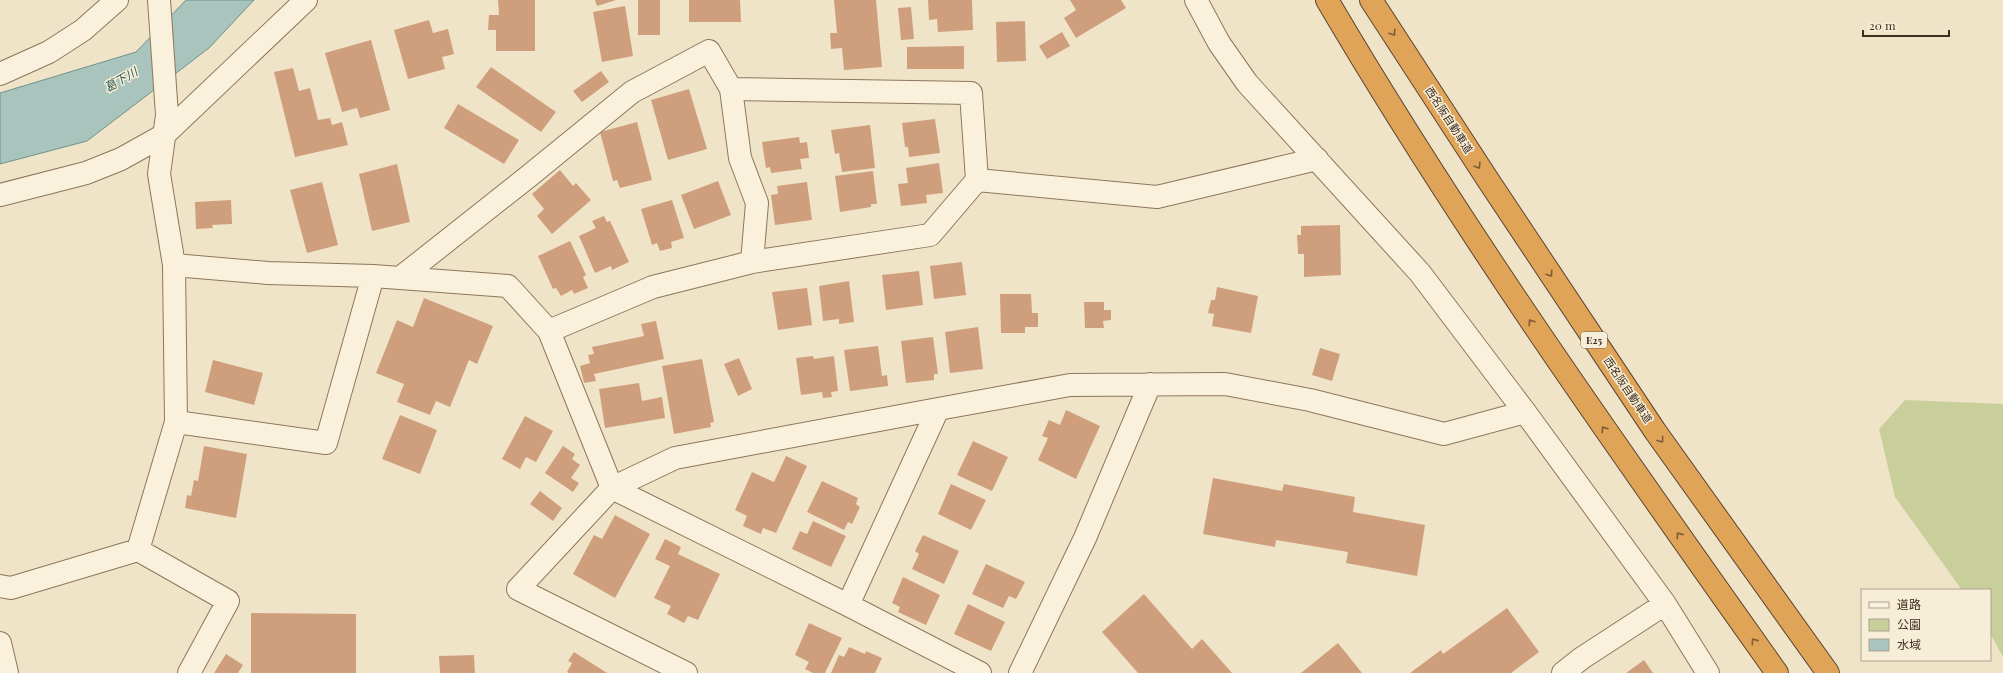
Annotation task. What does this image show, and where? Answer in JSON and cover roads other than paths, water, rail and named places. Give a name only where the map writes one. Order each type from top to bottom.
[{"type":"highway","points":[[1327,0],[1362,60],[1508,288],[1630,466],[1777,673]]},
{"type":"highway","name":"西名阪自動車道","points":[[1372,0],[1488,180],[1655,431],[1828,673]]},
{"type":"street","points":[[0,74],[49,52],[83,30],[116,0]]},
{"type":"street","points":[[138,550],[176,422],[174,265],[159,174],[166,125],[159,0]]},
{"type":"street","points":[[0,196],[86,172],[121,159],[166,125],[306,0]]},
{"type":"street","points":[[1196,0],[1219,43],[1247,83],[1420,273],[1525,412],[1665,604],[1708,673]]},
{"type":"street","points":[[400,278],[632,92],[708,51],[731,89],[740,158],[757,202],[752,262]]},
{"type":"street","points":[[549,331],[653,287],[752,262],[930,235],[977,180],[971,93],[731,89]]},
{"type":"street","points":[[977,180],[1157,197],[1317,159]]},
{"type":"street","points":[[174,265],[268,273],[373,276],[508,286],[549,331],[612,488],[848,605],[980,673]]},
{"type":"street","points":[[176,422],[326,442],[373,276]]},
{"type":"street","points":[[1020,673],[1085,538],[1150,384]]},
{"type":"street","points":[[686,673],[518,589],[612,488],[675,458],[1070,385],[1225,384],[1310,400],[1444,434],[1525,412]]},
{"type":"street","points":[[848,605],[938,409]]},
{"type":"street","points":[[0,586],[11,588],[138,550],[228,601],[189,673]]},
{"type":"street","points":[[1563,673],[1582,658],[1665,604]]},
{"type":"street","points":[[0,643],[7,673]]},
{"type":"water","name":"葛下川","points":[[186,0],[254,0],[209,48],[87,141],[0,164],[0,93],[136,52]]}]
